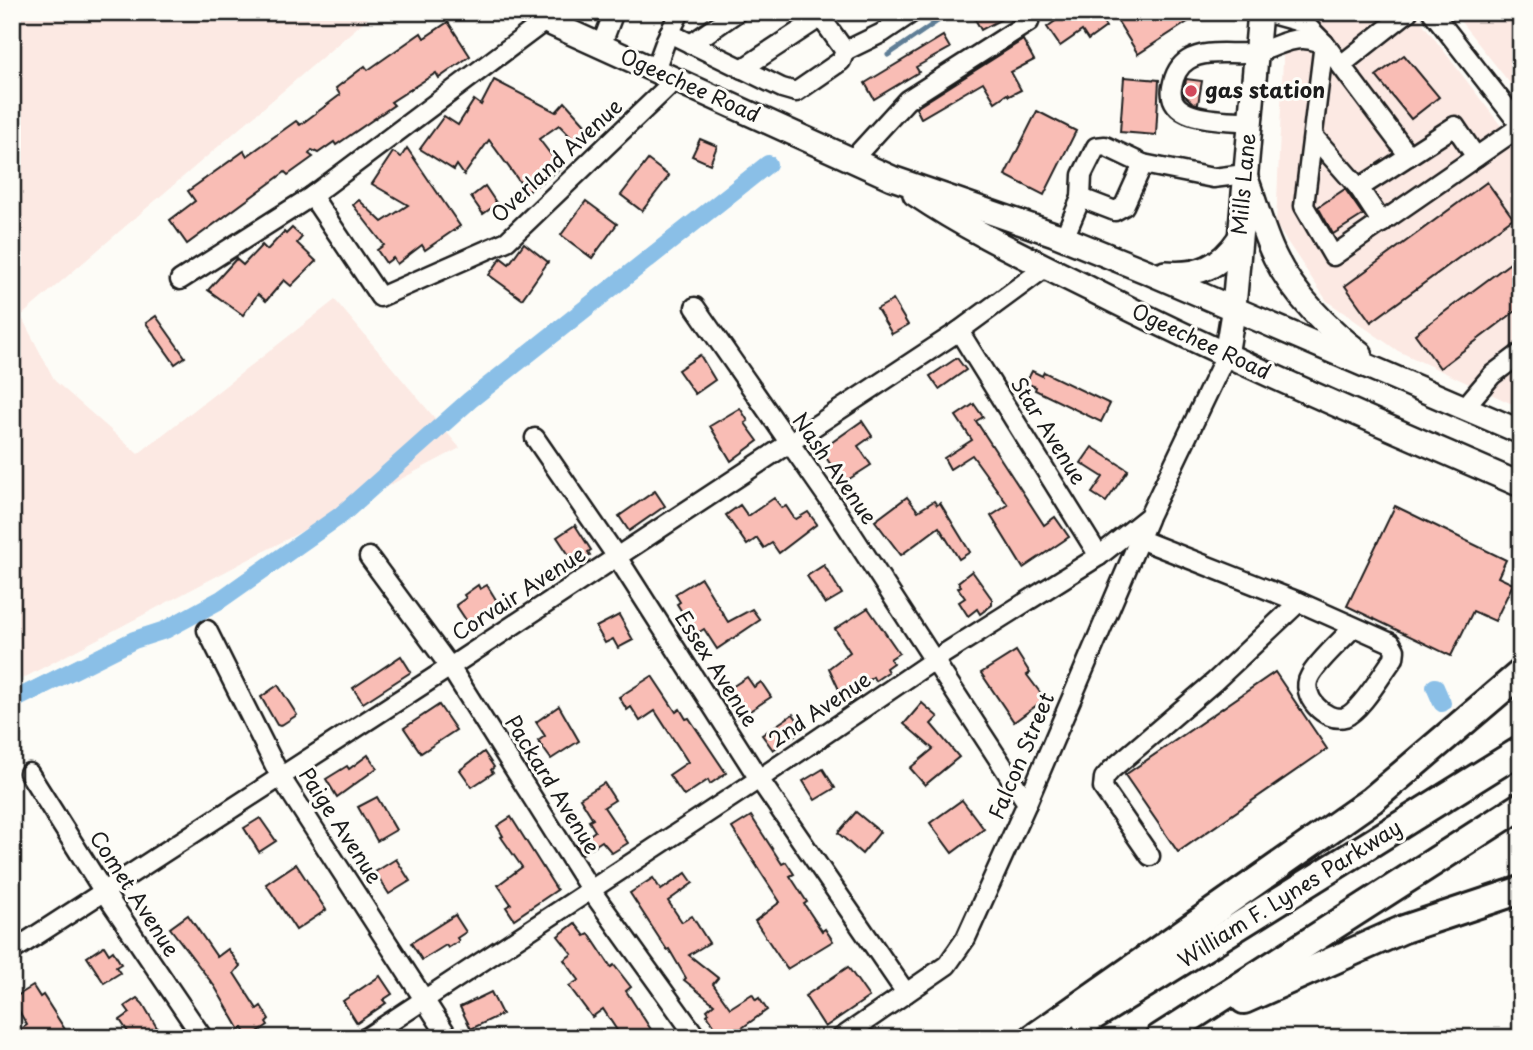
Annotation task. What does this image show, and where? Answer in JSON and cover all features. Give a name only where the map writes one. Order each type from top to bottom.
[{"type":"highway","points":[[1033,1038],[1372,800],[1521,673]]},
{"type":"highway","name":"William F. Lynes Parkway","points":[[1059,1038],[1521,750]]},
{"type":"highway","points":[[1159,1038],[1521,807]]},
{"type":"highway","points":[[1171,1038],[1264,990],[1404,929],[1521,890]]},
{"type":"main road","name":"Mills Lane","points":[[1226,355],[1234,307],[1256,52],[1262,12]]},
{"type":"main road","name":"Ogeechee Road","points":[[535,17],[892,178],[1064,238],[1234,307],[1393,378],[1520,430]]},
{"type":"main road","points":[[1245,174],[1275,258],[1300,293],[1331,331],[1393,378]]},
{"type":"main road","name":"Ogeechee Road","points":[[892,178],[953,220],[1226,355],[1521,485]]},
{"type":"main road","points":[[1148,272],[1191,274],[1210,267],[1229,254],[1240,239]]},
{"type":"street","points":[[601,46],[614,12]]},
{"type":"street","points":[[666,75],[669,33],[680,12]]},
{"type":"street","points":[[691,44],[737,12]]},
{"type":"street","points":[[669,33],[796,92],[841,61],[845,51],[882,33],[913,12]]},
{"type":"street","points":[[1262,12],[1304,23],[1324,43],[1409,156]]},
{"type":"street","points":[[1341,65],[1408,12]]},
{"type":"street","points":[[1324,43],[1304,206],[1333,256],[1521,126],[1432,12]]},
{"type":"street","points":[[742,69],[819,14],[845,51]]},
{"type":"street","points":[[180,280],[312,196],[535,17]]},
{"type":"street","points":[[852,160],[907,100],[1029,22]]},
{"type":"street","points":[[1250,122],[1190,115],[1180,110],[1174,103],[1171,90],[1177,70],[1187,61],[1201,55],[1256,52],[1301,38],[1324,43]]},
{"type":"street","name":"Overland Avenue","points":[[312,196],[380,297],[507,241],[666,75]]},
{"type":"street","points":[[1359,188],[1455,126],[1476,157]]},
{"type":"street","points":[[1314,137],[1359,188],[1381,222]]},
{"type":"street","points":[[1064,238],[1081,198],[1082,175],[1096,147],[1105,146],[1143,164],[1213,178],[1245,174]]},
{"type":"street","points":[[1081,198],[1115,211],[1124,206],[1143,164]]},
{"type":"street","name":"Corvair Avenue","points":[[12,951],[450,667],[959,331],[1046,267]]},
{"type":"street","name":"Nash Avenue","points":[[695,307],[835,508],[1027,803]]},
{"type":"street","name":"Star Avenue","points":[[959,331],[1099,556]]},
{"type":"street","points":[[1464,408],[1492,375],[1521,353]]},
{"type":"street","name":"2nd Avenue","points":[[366,1038],[759,779],[934,660],[1099,556],[1149,516],[1226,355]]},
{"type":"street","name":"Essex Avenue","points":[[535,438],[617,557],[759,779],[906,993]]},
{"type":"street","name":"Falcon Street","points":[[841,1038],[947,965],[966,938],[1027,803],[1149,516]]},
{"type":"street","points":[[1139,539],[1298,602],[1391,643],[1395,650],[1394,658],[1356,710],[1345,717],[1335,718],[1320,710],[1306,686],[1310,676],[1354,627]]},
{"type":"street","name":"Packard Avenue","points":[[369,556],[450,667],[590,889],[697,1038]]},
{"type":"street","points":[[1150,856],[1103,788],[1104,778],[1214,682],[1298,602]]},
{"type":"street","name":"Paige Avenue","points":[[207,630],[281,776],[449,1038]]},
{"type":"street","name":"Comet Avenue","points":[[29,773],[203,1038]]},
{"type":"shaded area","points":[[12,12],[375,12],[21,316],[55,381],[138,454],[335,300],[460,448],[12,684]]},
{"type":"shaded area","points":[[1285,12],[1414,12],[1521,152],[1521,408],[1398,351],[1327,301],[1276,225]]},
{"type":"shaded area","points":[[1453,12],[1521,12],[1521,97]]},
{"type":"building","points":[[987,12],[1015,12],[981,30],[975,19]]},
{"type":"building","points":[[1068,12],[1095,12],[1106,27],[1088,40],[1082,31],[1060,46],[1047,27]]},
{"type":"building","points":[[1112,12],[1203,12],[1138,54]]},
{"type":"building","points":[[448,22],[470,56],[439,78],[436,73],[391,102],[394,105],[336,145],[334,142],[318,153],[312,150],[309,154],[313,157],[288,175],[285,172],[187,244],[170,220],[195,201],[188,191],[244,151],[247,156],[296,121],[300,125],[340,95],[336,88],[365,66],[368,70],[421,33],[424,38]]},
{"type":"building","points":[[943,36],[950,48],[916,67],[919,72],[874,99],[865,83]]},
{"type":"building","points":[[1023,40],[1034,60],[1011,72],[1021,90],[1009,96],[1007,94],[995,102],[983,82],[921,118],[916,108]]},
{"type":"building","points":[[1404,55],[1439,97],[1411,119],[1376,76]]},
{"type":"building","points":[[1124,77],[1159,80],[1156,135],[1120,132]]},
{"type":"building","name":"gas station","points":[[1186,79],[1202,81],[1198,104],[1184,95]]},
{"type":"building","points":[[494,80],[556,112],[565,102],[592,132],[578,144],[559,125],[539,139],[561,168],[527,192],[489,140],[464,175],[457,165],[454,170],[420,149],[444,116],[458,125],[474,100],[481,105]]},
{"type":"building","points":[[1037,111],[1076,131],[1044,195],[1005,175]]},
{"type":"building","points":[[700,139],[717,146],[710,164],[692,156]]},
{"type":"building","points":[[407,148],[460,226],[425,250],[422,245],[397,264],[393,258],[386,263],[377,250],[384,245],[353,205],[359,200],[382,222],[408,205],[372,184],[393,152],[401,157]]},
{"type":"building","points":[[648,160],[669,176],[642,211],[621,195]]},
{"type":"building","points":[[1487,182],[1513,218],[1371,322],[1345,286]]},
{"type":"building","points":[[485,186],[497,204],[483,214],[471,197]]},
{"type":"building","points":[[1345,189],[1363,215],[1333,234],[1318,207]]},
{"type":"building","points":[[586,201],[617,224],[592,258],[561,235]]},
{"type":"building","points":[[292,228],[302,237],[297,243],[316,261],[291,286],[284,280],[266,301],[258,294],[243,315],[208,290],[236,259],[243,265],[262,245],[267,250],[284,232],[286,234]]},
{"type":"building","points":[[524,243],[548,262],[522,299],[489,275],[501,258],[509,264]]},
{"type":"building","points":[[1521,255],[1521,307],[1440,368],[1415,334]]},
{"type":"building","points":[[893,300],[908,325],[892,334],[877,309]]},
{"type":"building","points":[[156,316],[185,357],[175,364],[146,323]]},
{"type":"building","points":[[700,355],[715,380],[695,394],[678,370]]},
{"type":"building","points":[[957,358],[966,370],[939,389],[930,376]]},
{"type":"building","points":[[1032,371],[1042,376],[1044,372],[1110,404],[1101,422],[1035,390],[1036,387],[1026,383]]},
{"type":"building","points":[[974,404],[983,417],[976,421],[1044,525],[1055,517],[1069,537],[1023,568],[991,516],[1008,505],[972,455],[950,469],[944,458],[972,440],[956,416]]},
{"type":"building","points":[[740,408],[748,421],[745,423],[758,441],[731,461],[710,426]]},
{"type":"building","points":[[862,421],[872,436],[858,446],[871,465],[843,483],[821,450]]},
{"type":"building","points":[[1092,447],[1128,470],[1106,502],[1092,493],[1103,477],[1081,463]]},
{"type":"building","points":[[655,491],[665,506],[629,531],[619,516]]},
{"type":"building","points":[[907,497],[918,511],[934,501],[937,505],[940,503],[970,552],[959,559],[939,527],[901,555],[875,521]]},
{"type":"building","points":[[774,498],[782,508],[786,506],[794,518],[808,512],[817,524],[779,553],[772,543],[764,548],[757,538],[747,545],[726,515],[740,505],[748,516]]},
{"type":"building","points":[[1395,506],[1506,560],[1498,577],[1513,584],[1495,621],[1473,611],[1451,656],[1347,606]]},
{"type":"building","points":[[575,525],[591,550],[588,552],[590,555],[578,562],[576,559],[573,561],[557,537]]},
{"type":"building","points":[[824,565],[842,594],[825,604],[807,576]]},
{"type":"building","points":[[972,571],[992,599],[992,605],[980,614],[977,609],[968,616],[959,602],[965,598],[958,588],[961,586],[958,582]]},
{"type":"building","points":[[701,578],[728,622],[752,609],[760,620],[717,649],[704,629],[696,634],[677,604],[680,602],[675,594]]},
{"type":"building","points":[[478,585],[480,589],[487,585],[498,603],[468,623],[456,605]]},
{"type":"building","points":[[868,608],[899,653],[890,659],[893,663],[886,668],[888,672],[875,681],[873,677],[847,695],[844,691],[841,694],[829,668],[850,652],[835,629]]},
{"type":"building","points":[[619,615],[633,640],[618,648],[613,639],[605,643],[596,627]]},
{"type":"building","points":[[1016,651],[1030,673],[1027,675],[1045,699],[1014,722],[981,673]]},
{"type":"building","points":[[401,656],[411,672],[363,703],[353,688]]},
{"type":"building","points":[[1275,672],[1327,749],[1178,852],[1125,775]]},
{"type":"building","points":[[652,676],[676,712],[680,709],[686,719],[689,718],[726,773],[710,784],[708,780],[684,796],[669,775],[688,762],[655,711],[640,721],[631,707],[627,710],[619,697]]},
{"type":"building","points":[[747,677],[754,687],[761,682],[771,697],[739,718],[723,693]]},
{"type":"building","points":[[278,685],[297,715],[280,726],[261,697]]},
{"type":"building","points":[[922,703],[938,717],[931,724],[959,757],[925,785],[910,768],[933,749],[904,724]]},
{"type":"building","points":[[439,705],[456,730],[421,753],[404,728]]},
{"type":"building","points":[[559,706],[579,741],[551,759],[538,741],[545,736],[536,722]]},
{"type":"building","points":[[793,714],[804,729],[773,750],[762,735]]},
{"type":"building","points":[[484,752],[494,767],[491,770],[493,773],[472,787],[460,770]]},
{"type":"building","points":[[368,755],[377,768],[337,797],[326,779],[347,766],[349,769]]},
{"type":"building","points":[[823,769],[835,788],[815,800],[803,781]]},
{"type":"building","points":[[604,783],[615,800],[604,807],[628,843],[612,853],[602,841],[582,854],[576,845],[595,831],[589,821],[593,819],[580,798]]},
{"type":"building","points":[[377,797],[396,830],[377,841],[358,807]]},
{"type":"building","points":[[962,800],[984,829],[952,853],[930,823]]},
{"type":"building","points":[[856,812],[880,832],[862,854],[838,833]]},
{"type":"building","points":[[751,816],[782,864],[786,862],[794,874],[790,876],[807,902],[804,904],[822,931],[825,929],[833,941],[787,969],[755,921],[780,902],[732,828]]},
{"type":"building","points":[[511,817],[557,890],[514,919],[506,907],[511,904],[498,885],[522,867],[501,837],[503,836],[497,826]]},
{"type":"building","points":[[260,818],[276,841],[259,852],[244,828]]},
{"type":"building","points":[[396,859],[410,881],[389,894],[375,872]]},
{"type":"building","points":[[296,864],[326,910],[296,930],[266,884]]},
{"type":"building","points":[[686,873],[693,883],[668,901],[682,922],[692,916],[709,943],[689,955],[718,978],[713,984],[730,1008],[752,994],[756,1000],[759,998],[767,1010],[728,1038],[708,1038],[716,1029],[707,1015],[707,1010],[714,1004],[684,980],[686,978],[669,949],[667,950],[630,893],[653,878],[661,890]]},
{"type":"building","points":[[188,915],[217,957],[228,949],[240,966],[234,973],[257,1009],[261,1006],[269,1019],[266,1022],[268,1025],[249,1038],[243,1028],[240,1030],[215,987],[170,928]]},
{"type":"building","points":[[455,915],[466,932],[448,948],[446,945],[422,960],[411,943]]},
{"type":"building","points":[[575,923],[585,936],[589,934],[611,967],[614,965],[631,987],[626,991],[652,1031],[643,1038],[622,1038],[603,1009],[592,1017],[569,986],[579,980],[564,960],[572,954],[558,936]]},
{"type":"building","points":[[104,946],[109,954],[113,951],[121,964],[116,967],[120,973],[104,983],[87,957]]},
{"type":"building","points":[[848,967],[869,997],[825,1027],[805,996]]},
{"type":"building","points":[[380,976],[392,994],[383,1000],[386,1003],[357,1023],[343,1001]]},
{"type":"building","points":[[33,986],[40,997],[43,995],[66,1031],[56,1038],[12,1038],[12,1035],[27,1025],[12,999]]},
{"type":"building","points":[[491,992],[502,1014],[471,1029],[460,1007]]},
{"type":"building","points":[[137,998],[163,1038],[132,1038],[120,1020],[130,1013],[125,1006]]},
{"type":"waterway","points":[[888,55],[951,12]]},
{"type":"waterway","points":[[12,701],[134,640],[165,630],[220,600],[341,515],[470,400],[768,164]]},
{"type":"waterway","points":[[1435,687],[1442,703]]},
{"type":"place","name":"gas station","points":[[1191,91]]}]
